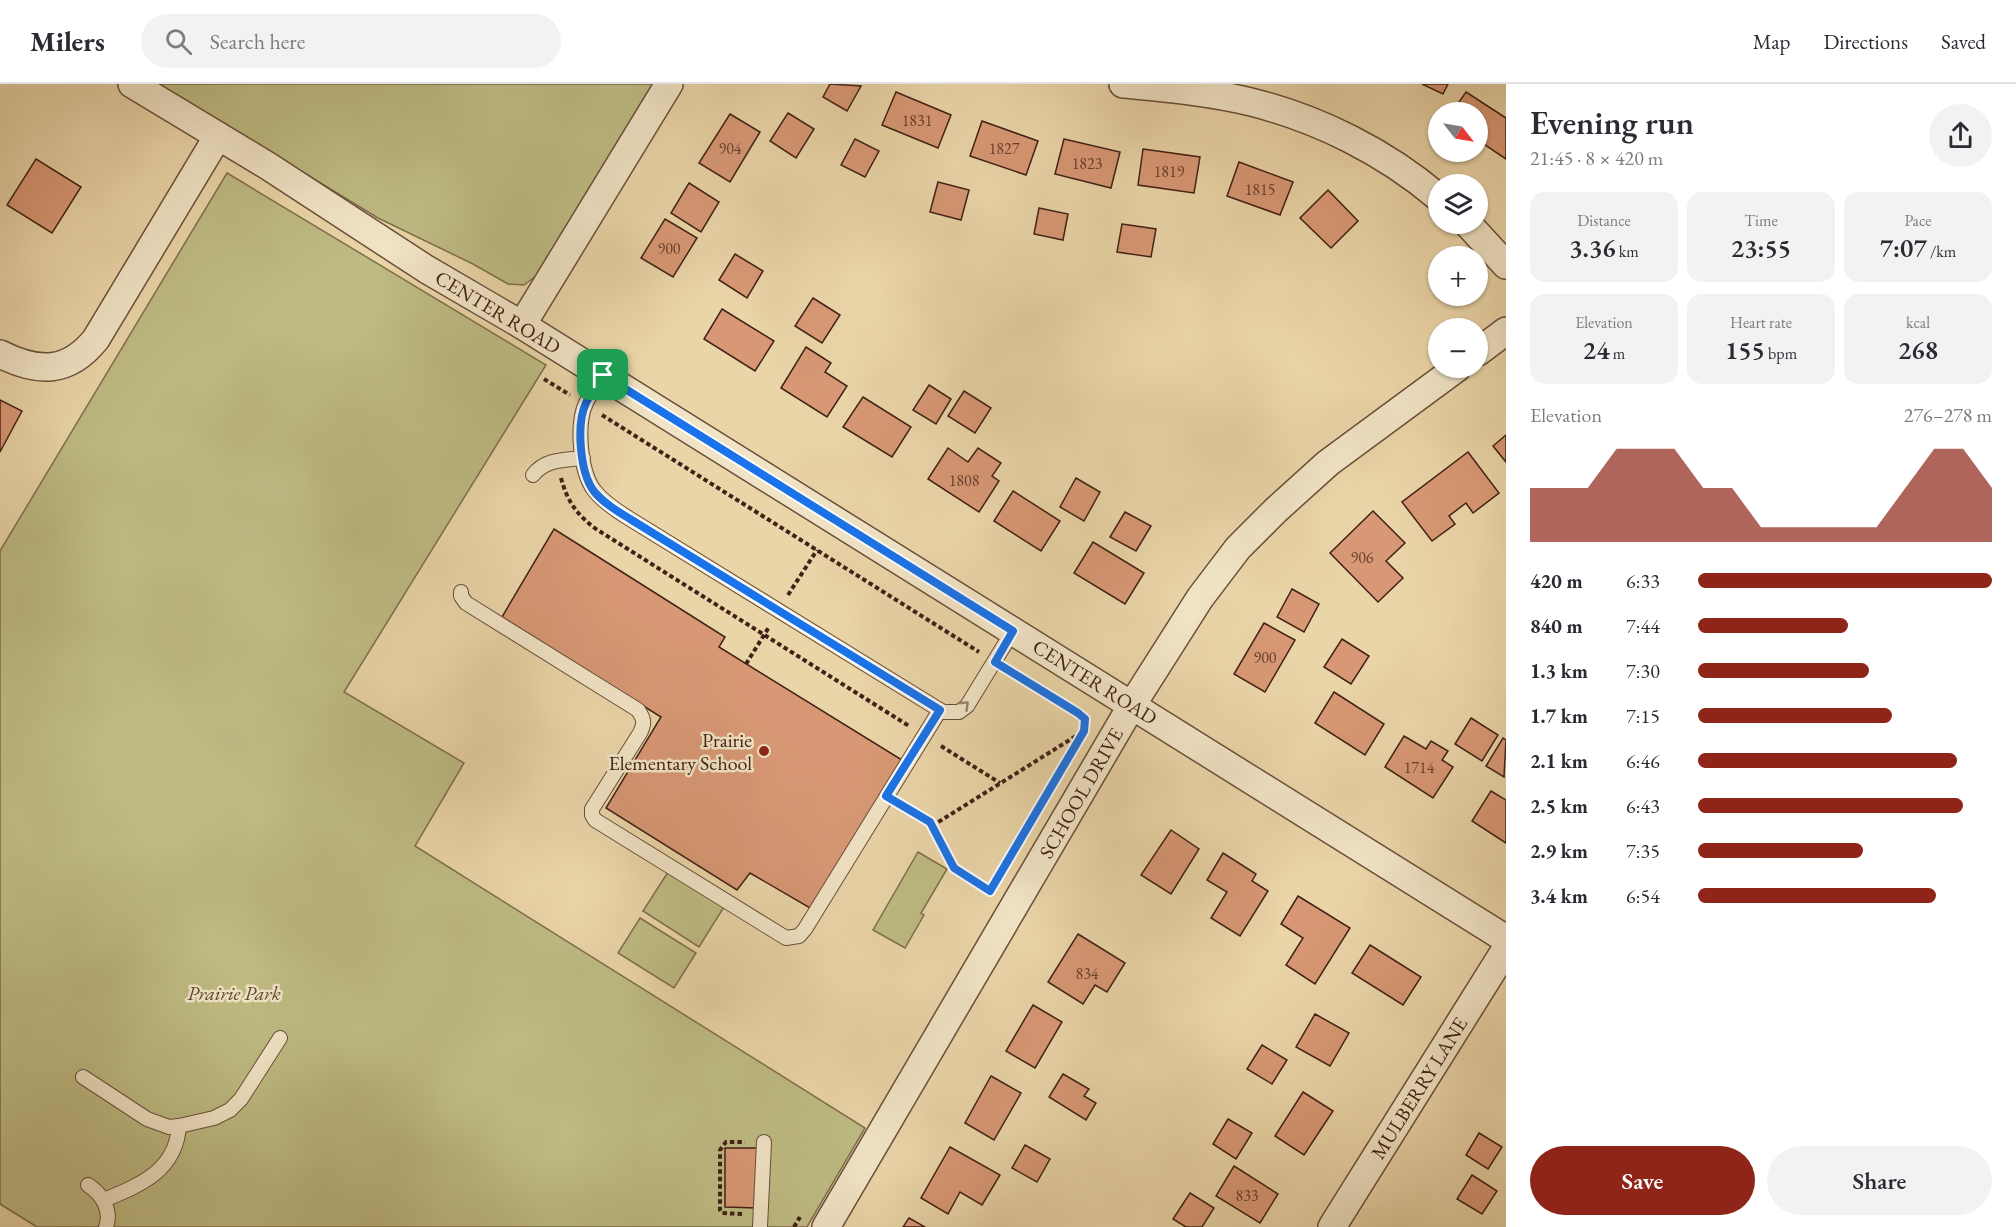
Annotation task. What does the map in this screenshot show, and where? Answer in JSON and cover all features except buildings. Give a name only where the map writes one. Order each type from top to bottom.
[{"type":"street","name":"CENTER ROAD","points":[[132,84],[268,166],[426,269],[603,375],[1506,939]]},
{"type":"street","points":[[522,325],[669,84]]},
{"type":"street","points":[[1123,84],[1229,98],[1293,114],[1362,145],[1428,190]]},
{"type":"street","points":[[0,354],[33,368],[49,368],[74,360],[87,349],[96,339],[218,136]]},
{"type":"street","points":[[1477,234],[1506,265]]},
{"type":"street","points":[[1488,344],[1506,331]]},
{"type":"street","name":"SCHOOL DRIVE","points":[[826,1227],[1132,705],[1200,598],[1238,548],[1328,463],[1443,378]]},
{"type":"street","name":"MULBERRY LANE","points":[[1332,1227],[1506,949]]},
{"type":"lane","points":[[603,375],[585,405],[580,428],[583,458],[592,488],[614,509],[940,710],[951,713],[959,712],[967,706],[1013,631]]},
{"type":"lane","points":[[533,475],[539,467],[548,463],[583,458]]},
{"type":"lane","points":[[461,592],[466,603],[638,710],[644,718],[644,725],[640,733],[592,809],[595,820],[786,938],[799,936],[806,929],[940,710]]},
{"type":"lane","points":[[83,1077],[147,1119],[169,1127],[180,1126],[214,1118],[230,1110],[241,1099],[280,1038]]},
{"type":"lane","points":[[104,1200],[143,1183],[157,1172],[175,1148],[180,1126]]},
{"type":"lane","points":[[761,1221],[764,1142]]},
{"type":"lane","points":[[88,1185],[98,1191],[104,1200],[107,1210],[106,1227]]},
{"type":"path","points":[[544,379],[1078,713],[1085,719],[1084,731],[1079,740]]},
{"type":"path","points":[[932,826],[1084,731]]},
{"type":"path","points":[[886,796],[925,818],[932,826],[954,868],[990,891],[984,901]]},
{"type":"path","points":[[761,1221],[722,1213],[720,1210],[720,1150],[726,1142],[764,1142]]},
{"type":"path","points":[[794,1227],[806,1208]]},
{"type":"green space","points":[[158,84],[653,84],[536,276],[524,285],[508,284],[473,264],[378,218]]},
{"type":"green space","name":"Prairie Park","points":[[227,173],[546,365],[344,692],[464,763],[415,846],[865,1128],[807,1227],[37,1227],[0,1204],[0,551]]},
{"type":"green space","points":[[918,852],[947,869],[921,913],[924,915],[905,948],[873,930]]},
{"type":"green space","points":[[668,872],[724,907],[699,947],[643,911]]},
{"type":"green space","points":[[640,918],[696,953],[674,988],[618,953]]},
{"type":"place","name":"Prairie Elementary School","points":[[764,751]]},
{"type":"route","points":[[603,375],[1013,631],[995,662],[1085,719],[1084,731],[990,891],[958,873],[930,822],[886,796],[940,710],[614,509],[592,488],[581,449],[580,428],[586,403],[603,375]]}]
